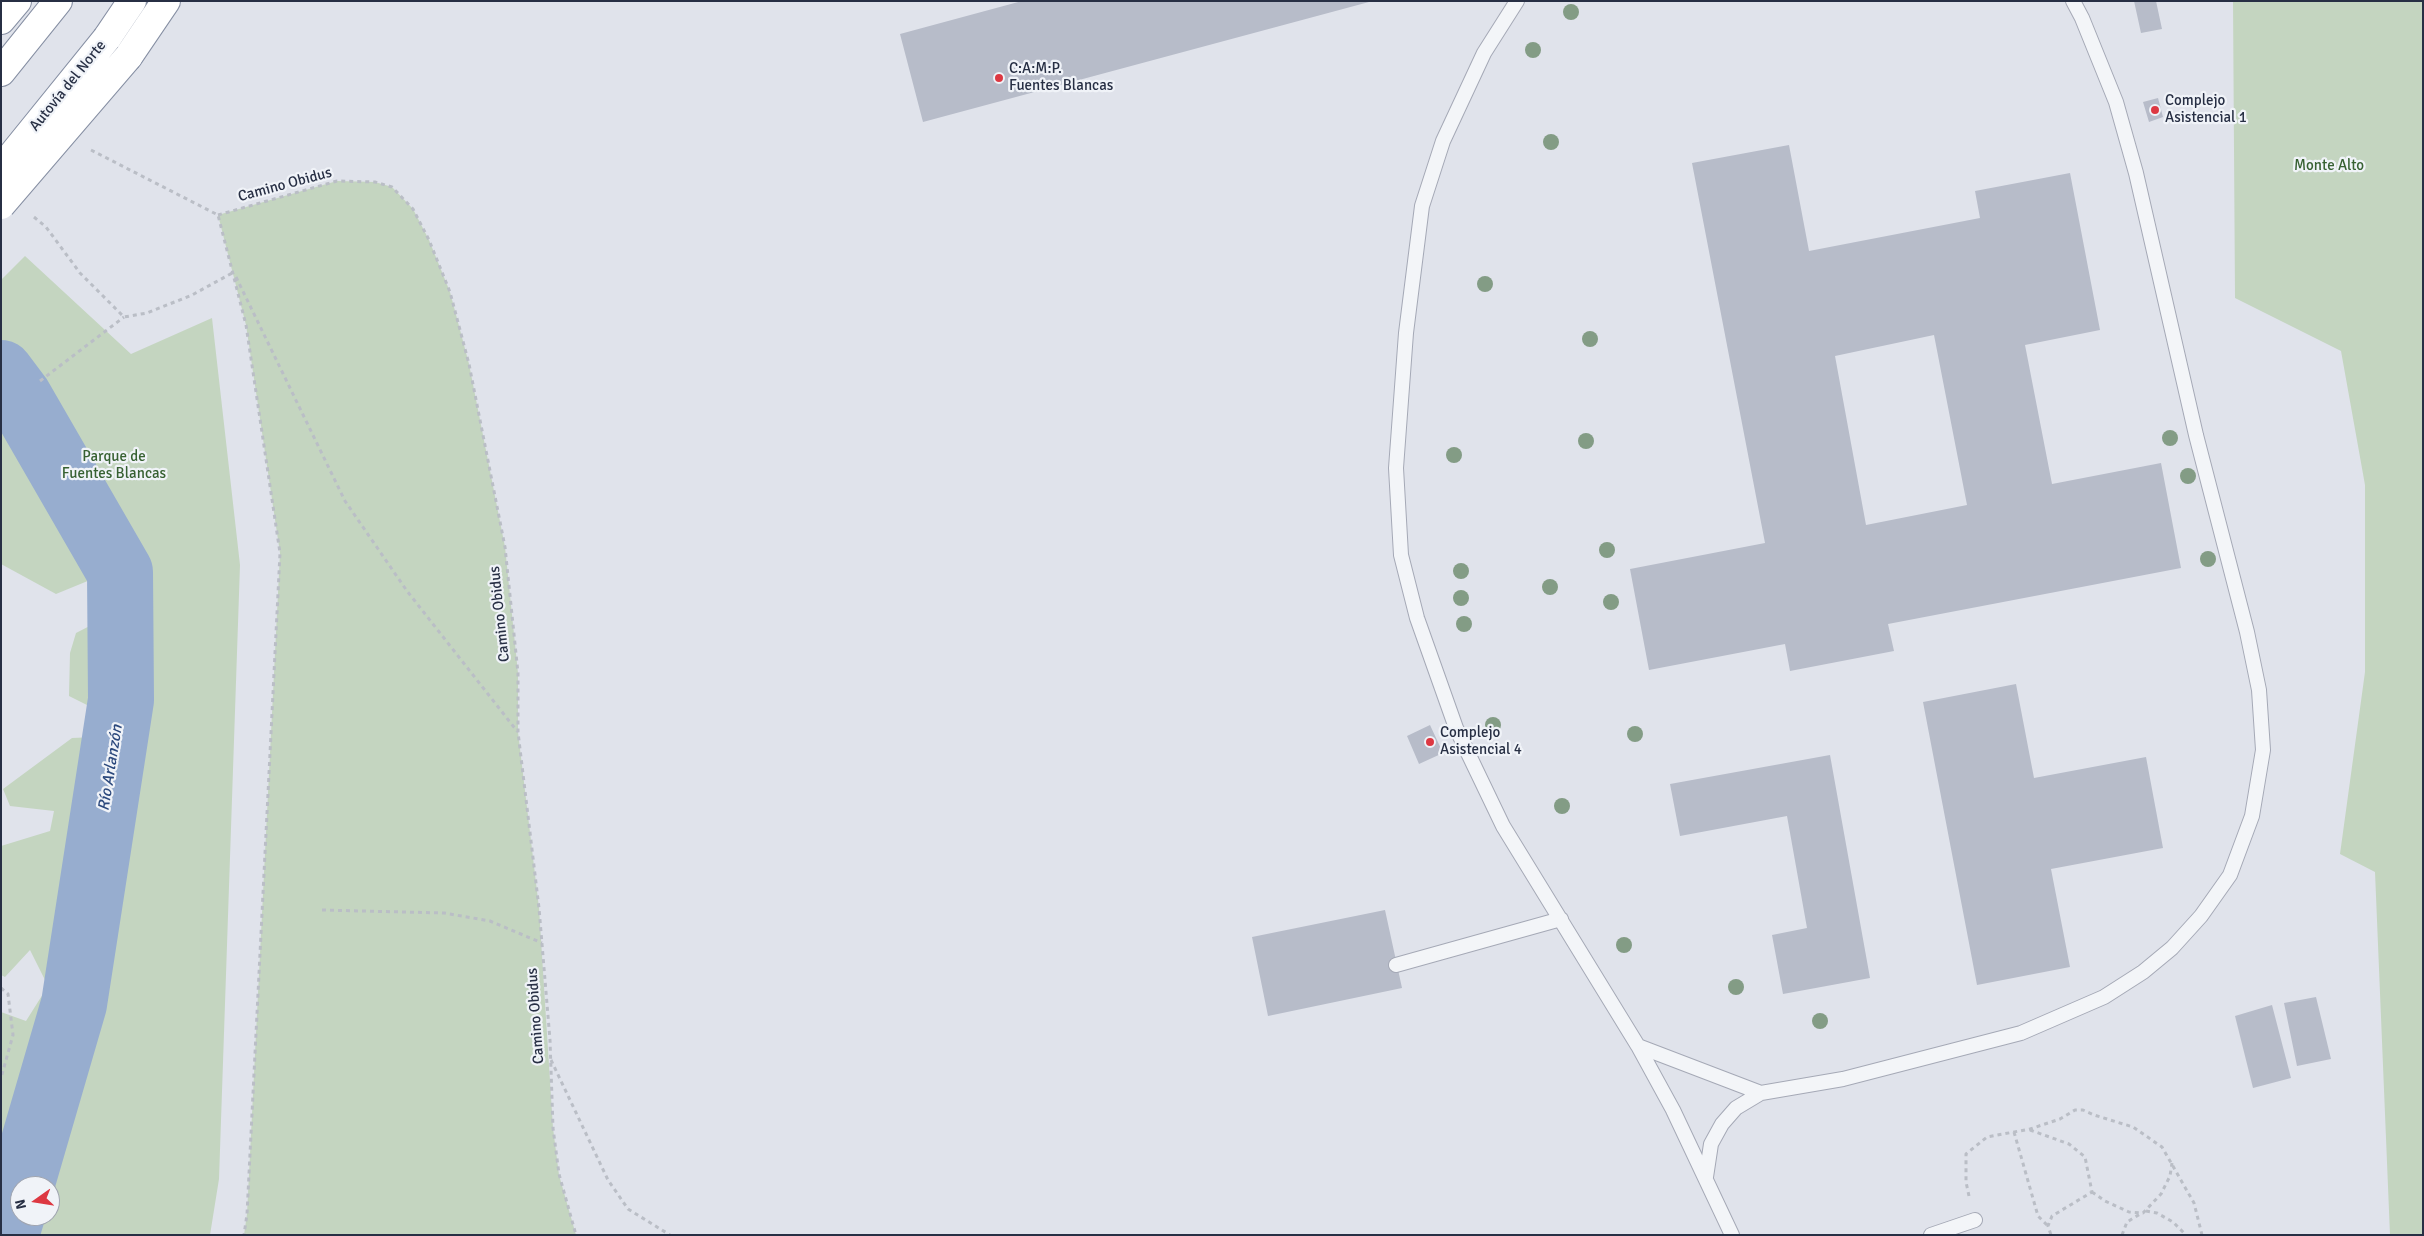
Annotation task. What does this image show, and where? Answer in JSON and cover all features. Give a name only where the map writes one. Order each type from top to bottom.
[{"type":"highway","points":[[1,20],[17,1]]},
{"type":"highway","name":"Autovía del Norte","points":[[1,169],[107,38],[132,1]]},
{"type":"highway","points":[[1,205],[128,57],[166,1]]},
{"type":"highway","points":[[1,72],[53,8]]},
{"type":"lane","points":[[1517,1],[1484,53],[1443,141],[1422,206],[1406,333],[1396,468],[1401,556],[1417,618],[1456,728],[1503,826],[1638,1046],[1706,1177],[1732,1235]]},
{"type":"lane","points":[[1706,1177],[1711,1144],[1722,1124],[1736,1108],[1761,1093],[1844,1079],[2021,1033],[2104,997],[2143,972],[2172,948],[2201,916],[2230,875],[2252,816],[2263,750],[2259,690],[2247,632],[2196,436],[2136,173],[2116,102],[2082,18],[2073,1]]},
{"type":"lane","points":[[1396,965],[1561,919]]},
{"type":"lane","points":[[1638,1046],[1761,1093]]},
{"type":"lane","points":[[1931,1235],[1975,1220]]},
{"type":"path","points":[[85,145],[218,215],[246,325],[280,553],[257,1025],[244,1235]]},
{"type":"path","name":"Camino Obidus","points":[[218,215],[337,181],[375,182],[392,187],[413,209],[429,240],[450,292],[471,374],[505,547],[518,672],[518,732],[542,943],[553,1128],[559,1174],[576,1235]]},
{"type":"path","points":[[31,215],[46,227],[80,273],[124,317]]},
{"type":"path","points":[[40,381],[124,317],[147,312],[192,296],[233,271]]},
{"type":"path","points":[[233,271],[345,501],[406,591],[518,732]]},
{"type":"path","points":[[322,910],[444,913],[490,921],[542,943]]},
{"type":"path","points":[[1,988],[8,994],[13,1035],[1,1078]]},
{"type":"path","points":[[550,1058],[608,1180],[628,1209],[670,1235]]},
{"type":"path","points":[[1975,1220],[1966,1182],[1966,1154],[1987,1137],[2030,1129],[2060,1119],[2075,1110],[2083,1110],[2133,1127],[2162,1147],[2194,1203],[2202,1235]]},
{"type":"path","points":[[2030,1129],[2069,1144],[2085,1158],[2092,1192],[2105,1201],[2129,1212],[2143,1213]]},
{"type":"path","points":[[2014,1132],[2038,1216],[2048,1226],[2051,1235]]},
{"type":"path","points":[[2143,1213],[2161,1194],[2170,1176],[2172,1163]]},
{"type":"path","points":[[2048,1226],[2052,1216],[2092,1192]]},
{"type":"path","points":[[2122,1235],[2127,1222],[2148,1211],[2157,1213],[2173,1222],[2186,1235]]},
{"type":"green space","name":"Monte Alto","points":[[2233,1],[2423,1],[2423,1235],[2390,1235],[2375,872],[2340,854],[2365,672],[2365,485],[2341,351],[2235,298]]},
{"type":"green space","points":[[337,181],[375,182],[392,187],[413,209],[429,240],[450,292],[469,364],[505,547],[518,673],[518,732],[539,908],[553,1128],[559,1175],[576,1235],[244,1235],[247,1214],[280,553],[246,325],[218,215]]},
{"type":"green space","name":"Parque de Fuentes Blancas","points":[[25,256],[131,354],[212,318],[240,565],[219,1179],[210,1235],[1,1235],[1,1012],[26,1021],[48,986],[30,950],[5,977],[1,975],[1,846],[50,831],[54,811],[10,806],[3,789],[72,738],[94,737],[97,710],[69,696],[70,653],[76,633],[111,615],[95,578],[56,594],[1,564],[1,280]]},
{"type":"building","name":"C:A:M:P. Fuentes Blancas","points":[[1022,1],[1369,2],[923,122],[900,34]]},
{"type":"building","points":[[2134,1],[2156,1],[2162,29],[2141,33]]},
{"type":"building","points":[[2158,98],[2163,117],[2149,122],[2143,102]]},
{"type":"building","points":[[1789,145],[1809,251],[1980,218],[1975,191],[2070,173],[2100,330],[2025,345],[2052,484],[2161,463],[2181,568],[1888,624],[1894,651],[1790,671],[1785,644],[1649,670],[1630,569],[1765,543],[1692,163]],"holes":[[[1934,335],[1967,505],[1866,525],[1835,356]]]},
{"type":"building","points":[[2016,684],[2034,778],[2146,757],[2163,848],[2051,869],[2070,967],[1977,985],[1923,702]]},
{"type":"building","points":[[1430,725],[1443,753],[1419,764],[1407,736]]},
{"type":"building","points":[[1830,755],[1870,978],[1783,994],[1772,935],[1807,928],[1787,816],[1680,836],[1670,784]]},
{"type":"building","points":[[1385,910],[1402,988],[1268,1016],[1252,937]]},
{"type":"building","points":[[2316,997],[2331,1059],[2297,1066],[2284,1003]]},
{"type":"building","points":[[2272,1005],[2291,1078],[2253,1088],[2235,1016]]},
{"type":"waterway","name":"Río Arlanzón","points":[[1,373],[19,397],[120,572],[121,700],[74,1004],[24,1176]]},
{"type":"waterway","name":"Río Arlanzón","points":[[6,1235],[10,1222]]},
{"type":"place","name":"C:A:M:P. Fuentes Blancas","points":[[999,78]]},
{"type":"place","name":"Complejo Asistencial 1","points":[[2155,110]]},
{"type":"place","name":"Complejo Asistencial 4","points":[[1430,742]]}]
